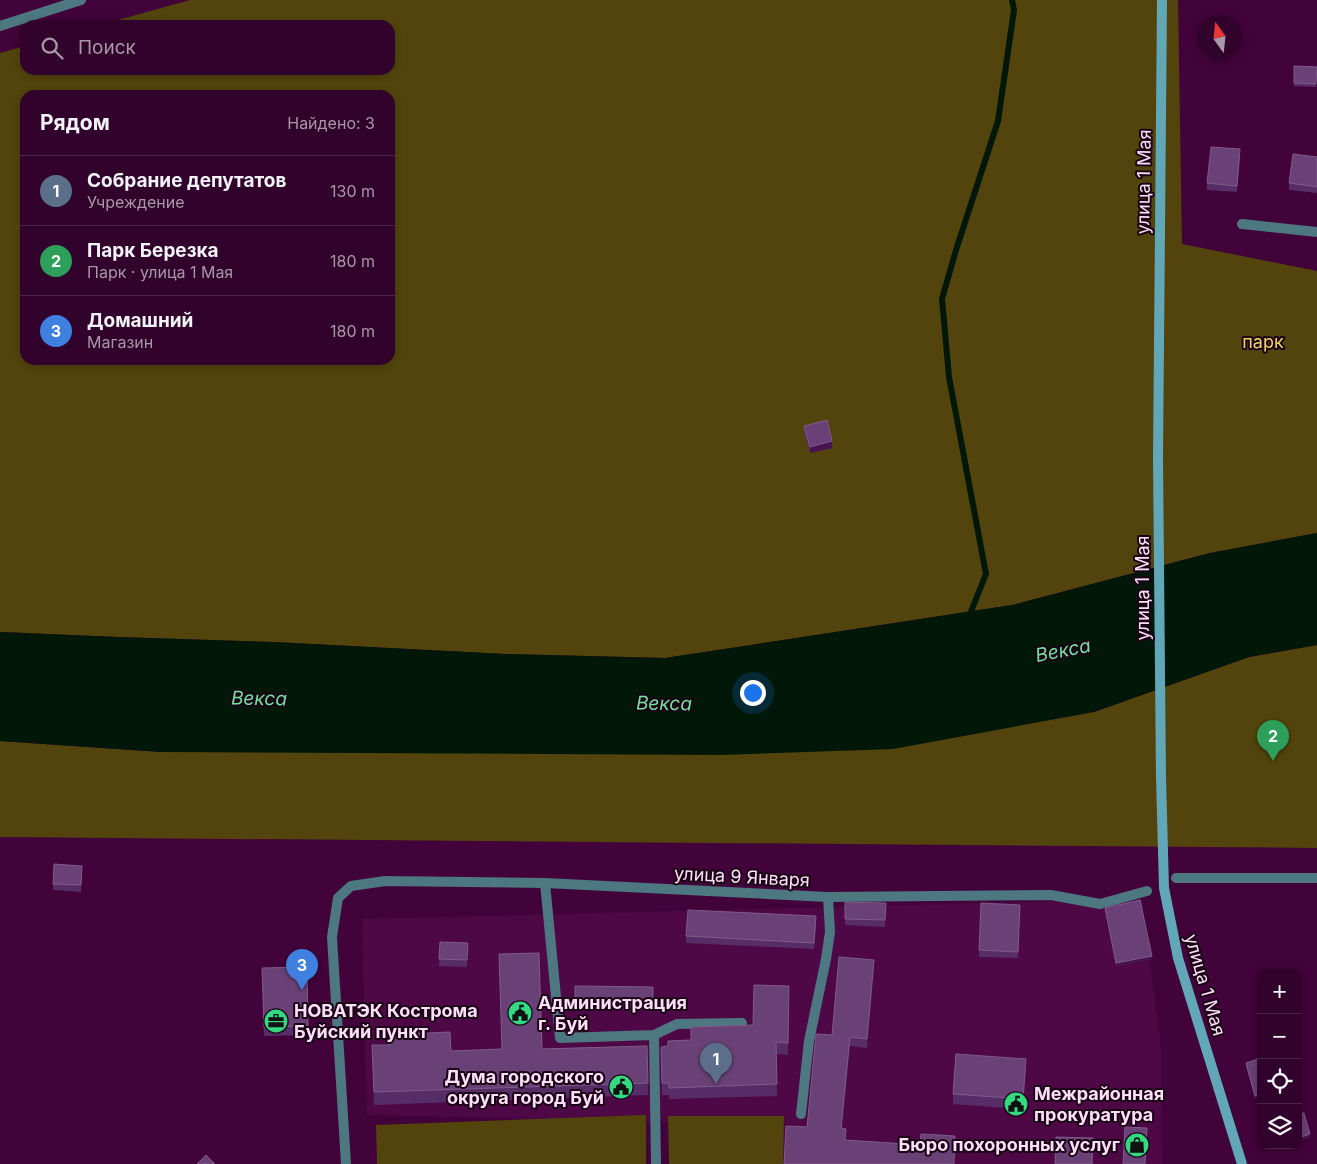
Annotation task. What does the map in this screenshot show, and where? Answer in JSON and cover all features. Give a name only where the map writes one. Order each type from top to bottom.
[{"type":"main road","name":"улица 1 Мая","points":[[1162,0],[1158,458],[1160,778],[1164,888],[1178,958],[1242,1164]]},
{"type":"street","points":[[0,26],[81,0]]},
{"type":"street","points":[[1242,224],[1317,232]]},
{"type":"street","points":[[1176,878],[1317,878]]},
{"type":"street","name":"улица 9 Января","points":[[346,1164],[332,937],[338,898],[351,886],[385,881],[544,883],[828,897],[1051,895],[1100,904],[1147,891]]},
{"type":"street","points":[[544,883],[560,1038],[654,1035],[677,1024],[742,1023]]},
{"type":"street","points":[[801,1114],[810,1034],[830,932],[828,897]]},
{"type":"street","points":[[654,1035],[656,1164]]},
{"type":"shaded area","points":[[1142,899],[1161,1047],[1162,1164],[778,1164],[779,1125],[367,1115],[362,919]]},
{"type":"green space","name":"парк","points":[[190,0],[1178,0],[1182,244],[1317,271],[1317,533],[1210,553],[1012,605],[665,658],[505,654],[273,642],[0,632],[0,53],[20,47],[20,75],[395,75],[395,20],[118,20]]},
{"type":"green space","points":[[1317,645],[1317,848],[0,837],[0,741],[161,752],[1094,712],[1249,657]]},
{"type":"green space","points":[[646,1115],[646,1164],[377,1164],[376,1125]]},
{"type":"green space","points":[[668,1116],[784,1116],[783,1164],[669,1164]]},
{"type":"water","name":"Векса","points":[[1317,533],[1317,645],[1249,657],[1094,712],[893,749],[721,755],[161,752],[0,741],[0,632],[273,642],[505,654],[665,658],[1012,605],[1210,553]]},
{"type":"building","points":[[1294,66],[1317,67],[1316,84],[1294,83]]},
{"type":"building","points":[[1211,147],[1240,149],[1237,186],[1207,183]]},
{"type":"building","points":[[1293,154],[1317,157],[1317,187],[1289,183]]},
{"type":"building","points":[[827,420],[832,441],[810,447],[804,426]]},
{"type":"building","points":[[54,864],[82,866],[81,885],[53,884]]},
{"type":"building","points":[[1140,900],[1152,956],[1116,963],[1105,908]]},
{"type":"building","points":[[845,902],[886,903],[885,920],[845,919]]},
{"type":"building","points":[[981,903],[1020,905],[1018,952],[979,950]]},
{"type":"building","points":[[688,910],[816,916],[814,943],[686,936]]},
{"type":"building","points":[[440,942],[468,943],[467,960],[439,959]]},
{"type":"building","points":[[539,953],[542,1049],[647,1046],[648,1083],[374,1092],[372,1045],[389,1045],[388,1035],[450,1032],[451,1051],[502,1049],[499,954]]},
{"type":"building","points":[[839,957],[874,960],[867,1039],[850,1037],[841,1128],[846,1129],[845,1140],[920,1145],[921,1134],[955,1136],[954,1164],[784,1164],[786,1126],[807,1127],[816,1034],[832,1035]]},
{"type":"building","points":[[307,967],[308,1026],[264,1027],[262,968]]},
{"type":"building","points":[[754,985],[789,986],[788,1043],[776,1042],[777,1084],[669,1088],[669,1083],[662,1083],[661,1047],[668,1046],[668,1041],[691,1040],[691,1027],[753,1025]]},
{"type":"building","points":[[575,986],[653,987],[653,1007],[575,1006]]},
{"type":"building","points":[[956,1054],[1026,1059],[1023,1099],[953,1094]]},
{"type":"building","points":[[1257,1059],[1257,1095],[1255,1096],[1246,1063]]},
{"type":"building","points":[[1302,1113],[1304,1113],[1310,1134],[1302,1137]]},
{"type":"building","points":[[1125,1127],[1147,1128],[1145,1164],[1123,1164]]},
{"type":"building","points":[[1056,1137],[1093,1138],[1092,1164],[1055,1164]]},
{"type":"building","points":[[206,1155],[215,1164],[197,1164]]},
{"type":"waterway","points":[[968,619],[986,574],[949,377],[942,299],[998,121],[1014,10],[1012,0]]},
{"type":"place","name":"Парк Березка","points":[[1273,761]]},
{"type":"place","name":"Домашний","points":[[302,990]]},
{"type":"place","name":"Администрация г. Буй","points":[[520,1013]]},
{"type":"place","name":"НОВАТЭК Кострома Буйский пункт","points":[[276,1021]]},
{"type":"place","name":"Собрание депутатов","points":[[716,1084]]},
{"type":"place","name":"Дума городского округа город Буй","points":[[621,1087]]},
{"type":"place","name":"Межрайонная прокуратура","points":[[1016,1104]]},
{"type":"place","name":"Бюро похоронных услуг","points":[[1137,1145]]}]
